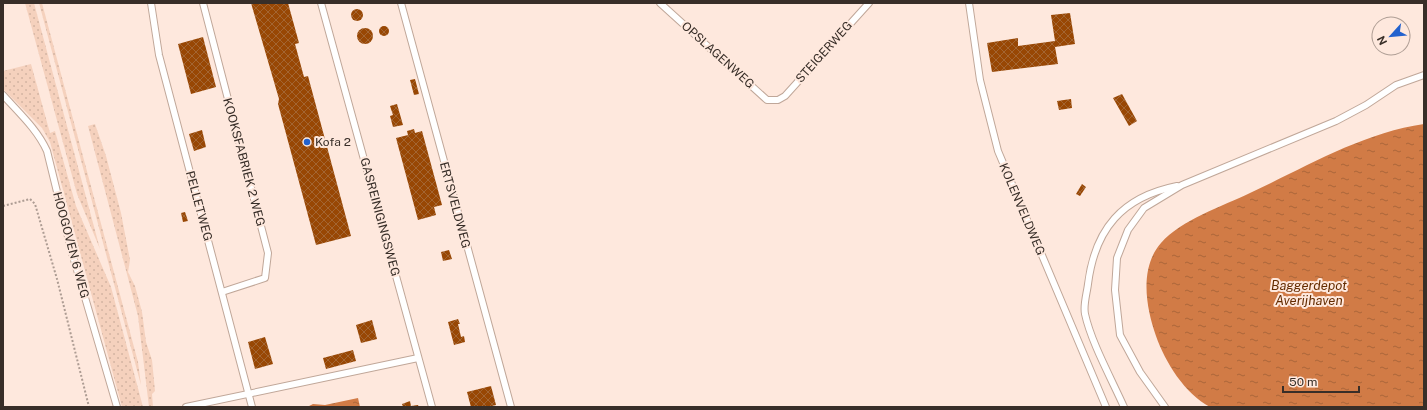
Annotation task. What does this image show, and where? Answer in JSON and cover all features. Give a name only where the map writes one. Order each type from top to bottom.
[{"type":"lane","name":"PELLETWEG","points":[[151,3],[159,56],[252,407]]},
{"type":"lane","name":"KOOKSFABRIEK 2 WEG","points":[[203,3],[268,253],[265,278],[222,292]]},
{"type":"lane","name":"GASREINIGINGSWEG","points":[[322,3],[432,407]]},
{"type":"lane","name":"ERTSVELDWEG","points":[[401,3],[510,407]]},
{"type":"lane","name":"OPSLAGENWEG","points":[[660,3],[767,100],[778,100]]},
{"type":"lane","name":"STEIGERWEG","points":[[778,100],[785,96],[869,3]]},
{"type":"lane","name":"KOLENVELDWEG","points":[[969,3],[980,80],[998,151],[1106,407]]},
{"type":"lane","points":[[1165,407],[1140,372],[1120,335],[1115,290],[1117,258],[1128,230],[1144,208],[1182,185],[1336,121],[1366,105],[1396,85],[1424,75]]},
{"type":"lane","name":"HOOGOVEN 6 WEG","points":[[3,95],[32,126],[42,139],[47,151],[72,253],[117,407]]},
{"type":"lane","points":[[1124,407],[1085,313],[1091,270],[1099,241],[1109,224],[1128,206],[1158,190],[1182,185]]},
{"type":"lane","points":[[186,407],[418,358]]},
{"type":"path","points":[[3,206],[30,199],[35,204],[57,279],[89,407]]},
{"type":"shaded area","points":[[25,3],[34,3],[100,249],[77,194]]},
{"type":"shaded area","points":[[39,3],[42,3],[138,362],[141,385]]},
{"type":"shaded area","points":[[31,64],[50,133],[55,131],[76,206],[111,287],[143,407],[122,407],[50,142],[42,128],[3,89],[3,71]]},
{"type":"shaded area","points":[[95,124],[106,156],[121,213],[130,260],[128,272],[135,286],[142,312],[146,342],[152,360],[155,391],[152,394],[153,407],[149,407],[138,316],[88,126]]},
{"type":"water","name":"Baggerdepot Averijhaven","points":[[1424,124],[1424,407],[1210,407],[1192,394],[1184,386],[1170,366],[1156,336],[1149,313],[1146,288],[1147,276],[1154,253],[1161,243],[1169,235],[1191,220],[1335,152],[1356,143],[1401,128]]},
{"type":"water","points":[[358,398],[360,407],[307,407],[313,404],[325,405]]},
{"type":"building","name":"Kofa 2","points":[[251,3],[288,3],[299,43],[295,44],[304,77],[308,76],[351,236],[316,245],[278,104],[279,99]]},
{"type":"building","points":[[355,9],[359,9],[363,15],[359,21],[355,21],[351,17],[351,13]]},
{"type":"building","points":[[1070,13],[1075,44],[1055,47],[1058,64],[992,72],[987,43],[1018,38],[1018,46],[1055,41],[1051,15]]},
{"type":"building","points":[[382,26],[386,26],[388,27],[388,35],[382,36],[379,33],[379,29]]},
{"type":"building","points":[[365,28],[372,33],[373,36],[368,43],[365,44],[358,39],[357,36],[362,29]]},
{"type":"building","points":[[203,37],[216,87],[191,94],[178,44]]},
{"type":"building","points":[[415,79],[419,94],[414,95],[410,80]]},
{"type":"building","points":[[1122,94],[1137,121],[1129,126],[1113,98]]},
{"type":"building","points":[[1071,99],[1072,108],[1059,110],[1057,101]]},
{"type":"building","points":[[397,104],[403,125],[393,127],[390,116],[393,115],[390,106]]},
{"type":"building","points":[[414,129],[415,133],[422,131],[442,205],[434,207],[436,215],[418,220],[396,138],[408,135],[407,131]]},
{"type":"building","points":[[202,130],[206,147],[194,151],[189,134]]},
{"type":"building","points":[[1082,184],[1086,187],[1080,196],[1076,194]]},
{"type":"building","points":[[185,212],[188,221],[183,222],[181,213]]},
{"type":"building","points":[[449,250],[452,259],[443,261],[441,252]]},
{"type":"building","points":[[458,319],[461,337],[464,336],[465,342],[454,345],[448,322]]},
{"type":"building","points":[[372,320],[377,339],[361,343],[356,325]]},
{"type":"building","points":[[265,337],[273,364],[255,369],[248,342]]},
{"type":"building","points":[[353,350],[356,361],[326,369],[323,358]]},
{"type":"building","points":[[491,386],[496,405],[488,407],[471,407],[467,392]]},
{"type":"building","points":[[410,401],[411,406],[418,405],[419,407],[403,407],[402,404]]},
{"type":"place","name":"Kofa 2","points":[[307,142]]}]
